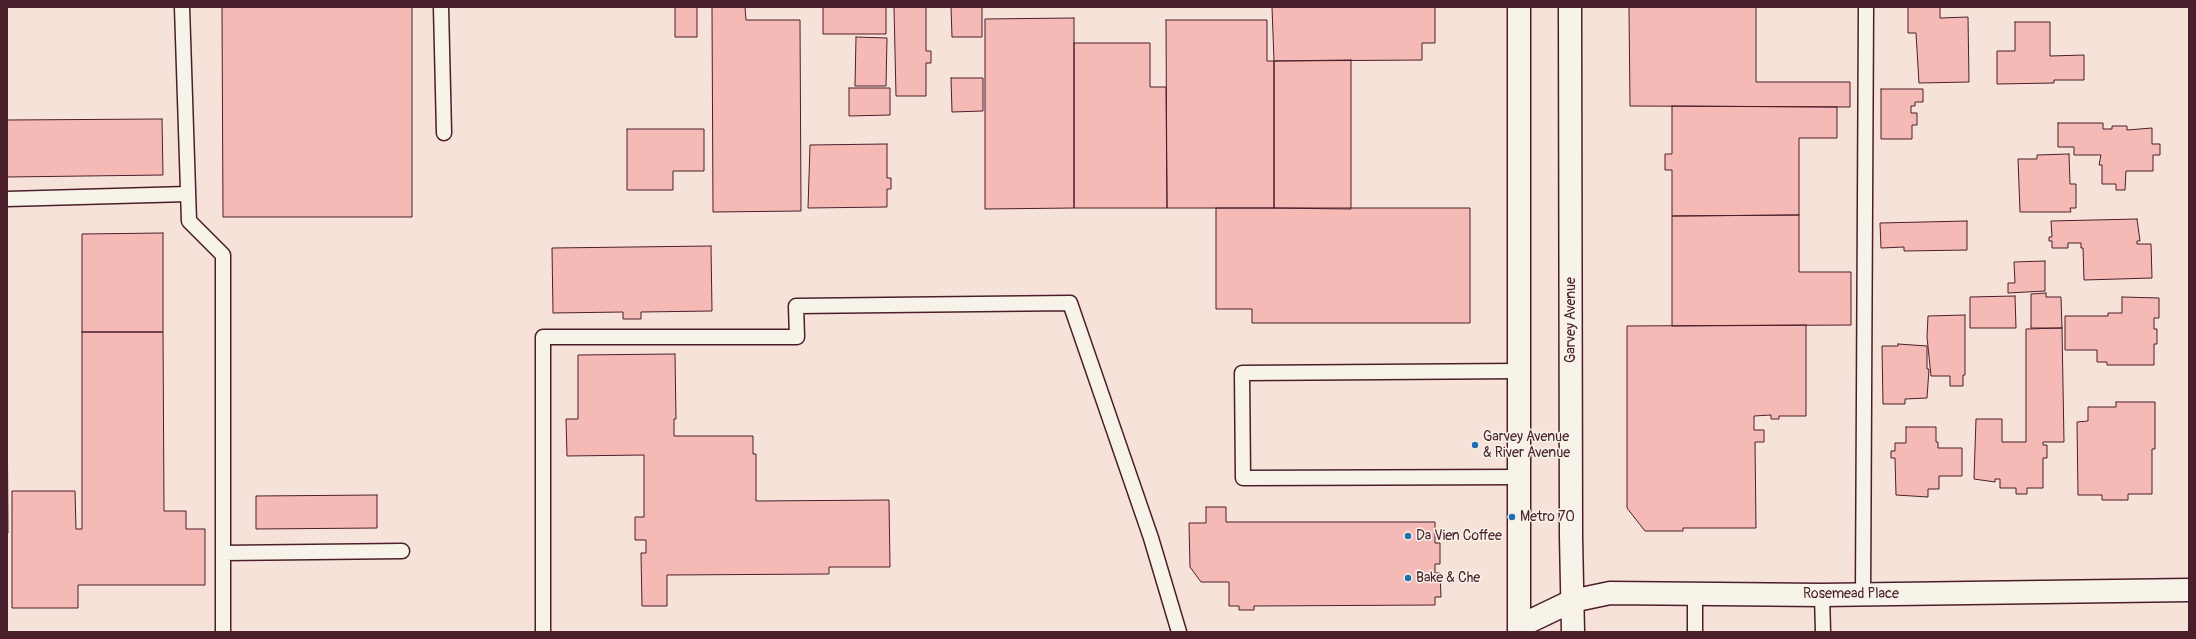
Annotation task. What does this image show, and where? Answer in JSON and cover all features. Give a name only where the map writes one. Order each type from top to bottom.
[{"type":"main road","points":[[1519,7],[1520,629]]},
{"type":"main road","name":"Garvey Avenue","points":[[1570,7],[1573,632]]},
{"type":"main road","name":"Rosemead Place","points":[[1520,629],[1572,602],[1610,593],[1822,595],[2189,590]]},
{"type":"lane","points":[[182,7],[189,221],[222,255],[223,632]]},
{"type":"lane","points":[[441,7],[444,133]]},
{"type":"lane","points":[[1863,594],[1866,7]]},
{"type":"lane","points":[[7,199],[188,194]]},
{"type":"lane","points":[[543,632],[543,337],[797,337],[796,306],[1070,303],[1151,538],[1179,632]]},
{"type":"lane","points":[[1519,371],[1242,372],[1242,380],[1243,478],[1519,477]]},
{"type":"lane","points":[[222,553],[402,551]]},
{"type":"lane","points":[[1695,594],[1695,632]]},
{"type":"lane","points":[[1822,595],[1822,632]]},
{"type":"building","points":[[222,7],[412,7],[412,217],[223,217]]},
{"type":"building","points":[[675,7],[697,7],[697,37],[675,37]]},
{"type":"building","points":[[712,7],[745,7],[746,20],[800,20],[801,211],[713,212]]},
{"type":"building","points":[[823,7],[886,7],[886,34],[823,34]]},
{"type":"building","points":[[894,7],[926,7],[926,51],[931,51],[931,63],[926,63],[926,96],[896,96]]},
{"type":"building","points":[[951,7],[982,7],[982,37],[952,37]]},
{"type":"building","points":[[1272,7],[1435,7],[1435,43],[1422,43],[1422,60],[1274,61]]},
{"type":"building","points":[[1629,7],[1756,7],[1756,82],[1850,82],[1850,107],[1630,106]]},
{"type":"building","points":[[1908,7],[1940,7],[1940,18],[1968,17],[1969,82],[1919,83],[1916,33],[1908,33]]},
{"type":"building","points":[[1074,18],[1074,208],[985,209],[985,19]]},
{"type":"building","points":[[1166,20],[1267,20],[1267,61],[1274,61],[1274,208],[1167,208]]},
{"type":"building","points":[[2015,22],[2050,22],[2050,56],[2084,55],[2084,80],[2054,80],[2054,83],[1997,84],[1997,51],[2015,51]]},
{"type":"building","points":[[856,37],[887,38],[886,86],[855,86]]},
{"type":"building","points":[[1074,43],[1150,43],[1150,87],[1166,87],[1167,208],[1074,208]]},
{"type":"building","points":[[1351,60],[1351,209],[1274,208],[1274,61]]},
{"type":"building","points":[[951,78],[983,78],[983,111],[952,112]]},
{"type":"building","points":[[849,88],[890,88],[890,115],[849,116]]},
{"type":"building","points":[[1881,89],[1923,89],[1923,102],[1915,102],[1915,106],[1911,106],[1911,113],[1917,113],[1917,125],[1912,125],[1912,139],[1881,139]]},
{"type":"building","points":[[1672,106],[1837,107],[1837,138],[1799,138],[1799,215],[1672,216],[1672,170],[1665,170],[1665,154],[1672,154]]},
{"type":"building","points":[[162,119],[163,175],[7,177],[7,120]]},
{"type":"building","points":[[2058,123],[2103,123],[2103,129],[2112,129],[2112,126],[2127,126],[2127,130],[2152,128],[2152,144],[2160,144],[2160,155],[2153,155],[2153,171],[2126,171],[2125,190],[2116,190],[2116,184],[2102,184],[2102,165],[2099,165],[2101,155],[2074,155],[2074,147],[2058,147]]},
{"type":"building","points":[[627,129],[704,129],[704,171],[673,171],[673,190],[627,190]]},
{"type":"building","points":[[887,144],[887,178],[891,178],[891,189],[887,189],[887,207],[808,208],[810,145]]},
{"type":"building","points":[[2069,154],[2070,184],[2076,184],[2076,208],[2070,208],[2071,212],[2020,212],[2018,159],[2037,159],[2037,155]]},
{"type":"building","points":[[1216,208],[1470,208],[1470,323],[1252,323],[1252,309],[1216,309]]},
{"type":"building","points":[[1799,215],[1799,272],[1851,272],[1851,325],[1672,326],[1672,216]]},
{"type":"building","points":[[2137,219],[2140,241],[2137,241],[2137,244],[2151,244],[2152,278],[2084,280],[2083,248],[2081,248],[2081,243],[2068,243],[2068,248],[2052,248],[2052,241],[2049,241],[2049,237],[2052,237],[2051,221]]},
{"type":"building","points":[[1967,221],[1967,250],[1904,251],[1904,247],[1881,248],[1880,223]]},
{"type":"building","points":[[163,233],[163,332],[82,332],[82,234]]},
{"type":"building","points":[[711,246],[712,311],[641,312],[641,319],[623,319],[623,312],[553,313],[552,248]]},
{"type":"building","points":[[2045,261],[2045,291],[2008,293],[2008,283],[2015,283],[2014,262]]},
{"type":"building","points":[[2046,293],[2046,297],[2061,297],[2062,328],[2031,328],[2031,294]]},
{"type":"building","points":[[2015,296],[2016,328],[1970,328],[1970,297]]},
{"type":"building","points":[[2122,297],[2159,298],[2159,318],[2154,318],[2154,329],[2157,329],[2157,344],[2154,344],[2154,365],[2107,365],[2107,362],[2097,362],[2097,350],[2065,350],[2065,316],[2108,316],[2108,313],[2122,313]]},
{"type":"building","points":[[1965,315],[1965,375],[1963,375],[1963,386],[1950,386],[1950,376],[1931,376],[1927,337],[1928,316]]},
{"type":"building","points":[[1806,325],[1806,416],[1779,416],[1779,419],[1771,419],[1771,415],[1754,416],[1754,430],[1764,430],[1764,442],[1755,442],[1756,528],[1683,528],[1683,531],[1645,531],[1627,508],[1627,326]]},
{"type":"building","points":[[2062,328],[2064,442],[2043,442],[2043,445],[2047,445],[2047,458],[2043,458],[2043,488],[2027,488],[2027,494],[2016,494],[2016,488],[2000,488],[2000,479],[1995,479],[1995,482],[1974,479],[1976,419],[2002,419],[2002,442],[2026,442],[2026,329]]},
{"type":"building","points":[[82,332],[163,332],[164,511],[186,511],[186,529],[205,529],[205,585],[78,585],[78,608],[12,608],[12,491],[75,491],[76,529],[82,529]]},
{"type":"building","points":[[1898,344],[1927,346],[1927,369],[1929,369],[1927,398],[1905,399],[1905,404],[1883,404],[1882,346],[1898,346]]},
{"type":"building","points":[[675,354],[676,419],[674,419],[674,436],[753,436],[753,454],[756,454],[756,501],[889,500],[890,567],[829,567],[829,574],[667,575],[667,606],[642,606],[641,553],[646,553],[646,540],[635,540],[635,517],[644,517],[644,455],[567,456],[566,419],[578,419],[578,355]]},
{"type":"building","points":[[7,386],[8,533],[7,533]]},
{"type":"building","points":[[2116,402],[2155,402],[2155,449],[2152,449],[2152,494],[2128,494],[2128,500],[2102,500],[2102,495],[2078,495],[2077,422],[2088,421],[2088,407],[2116,407]]},
{"type":"building","points":[[1906,427],[1936,427],[1936,442],[1938,442],[1938,448],[1962,448],[1962,476],[1939,476],[1939,489],[1928,489],[1928,497],[1896,495],[1895,458],[1891,458],[1891,451],[1895,451],[1895,443],[1906,443]]},
{"type":"building","points":[[377,495],[377,528],[256,529],[256,496]]},
{"type":"building","points":[[1206,507],[1226,507],[1226,522],[1435,522],[1435,543],[1440,543],[1440,564],[1435,564],[1435,573],[1440,573],[1441,597],[1435,597],[1435,605],[1254,606],[1254,610],[1239,610],[1239,606],[1229,606],[1229,582],[1201,582],[1190,567],[1189,523],[1206,523]]},
{"type":"place","name":"Garvey Avenue & River Avenue","points":[[1475,445]]},
{"type":"place","name":"Metro 70","points":[[1512,517]]},
{"type":"place","name":"Da Vien Coffee","points":[[1408,536]]},
{"type":"place","name":"Bake & Che","points":[[1408,578]]}]
